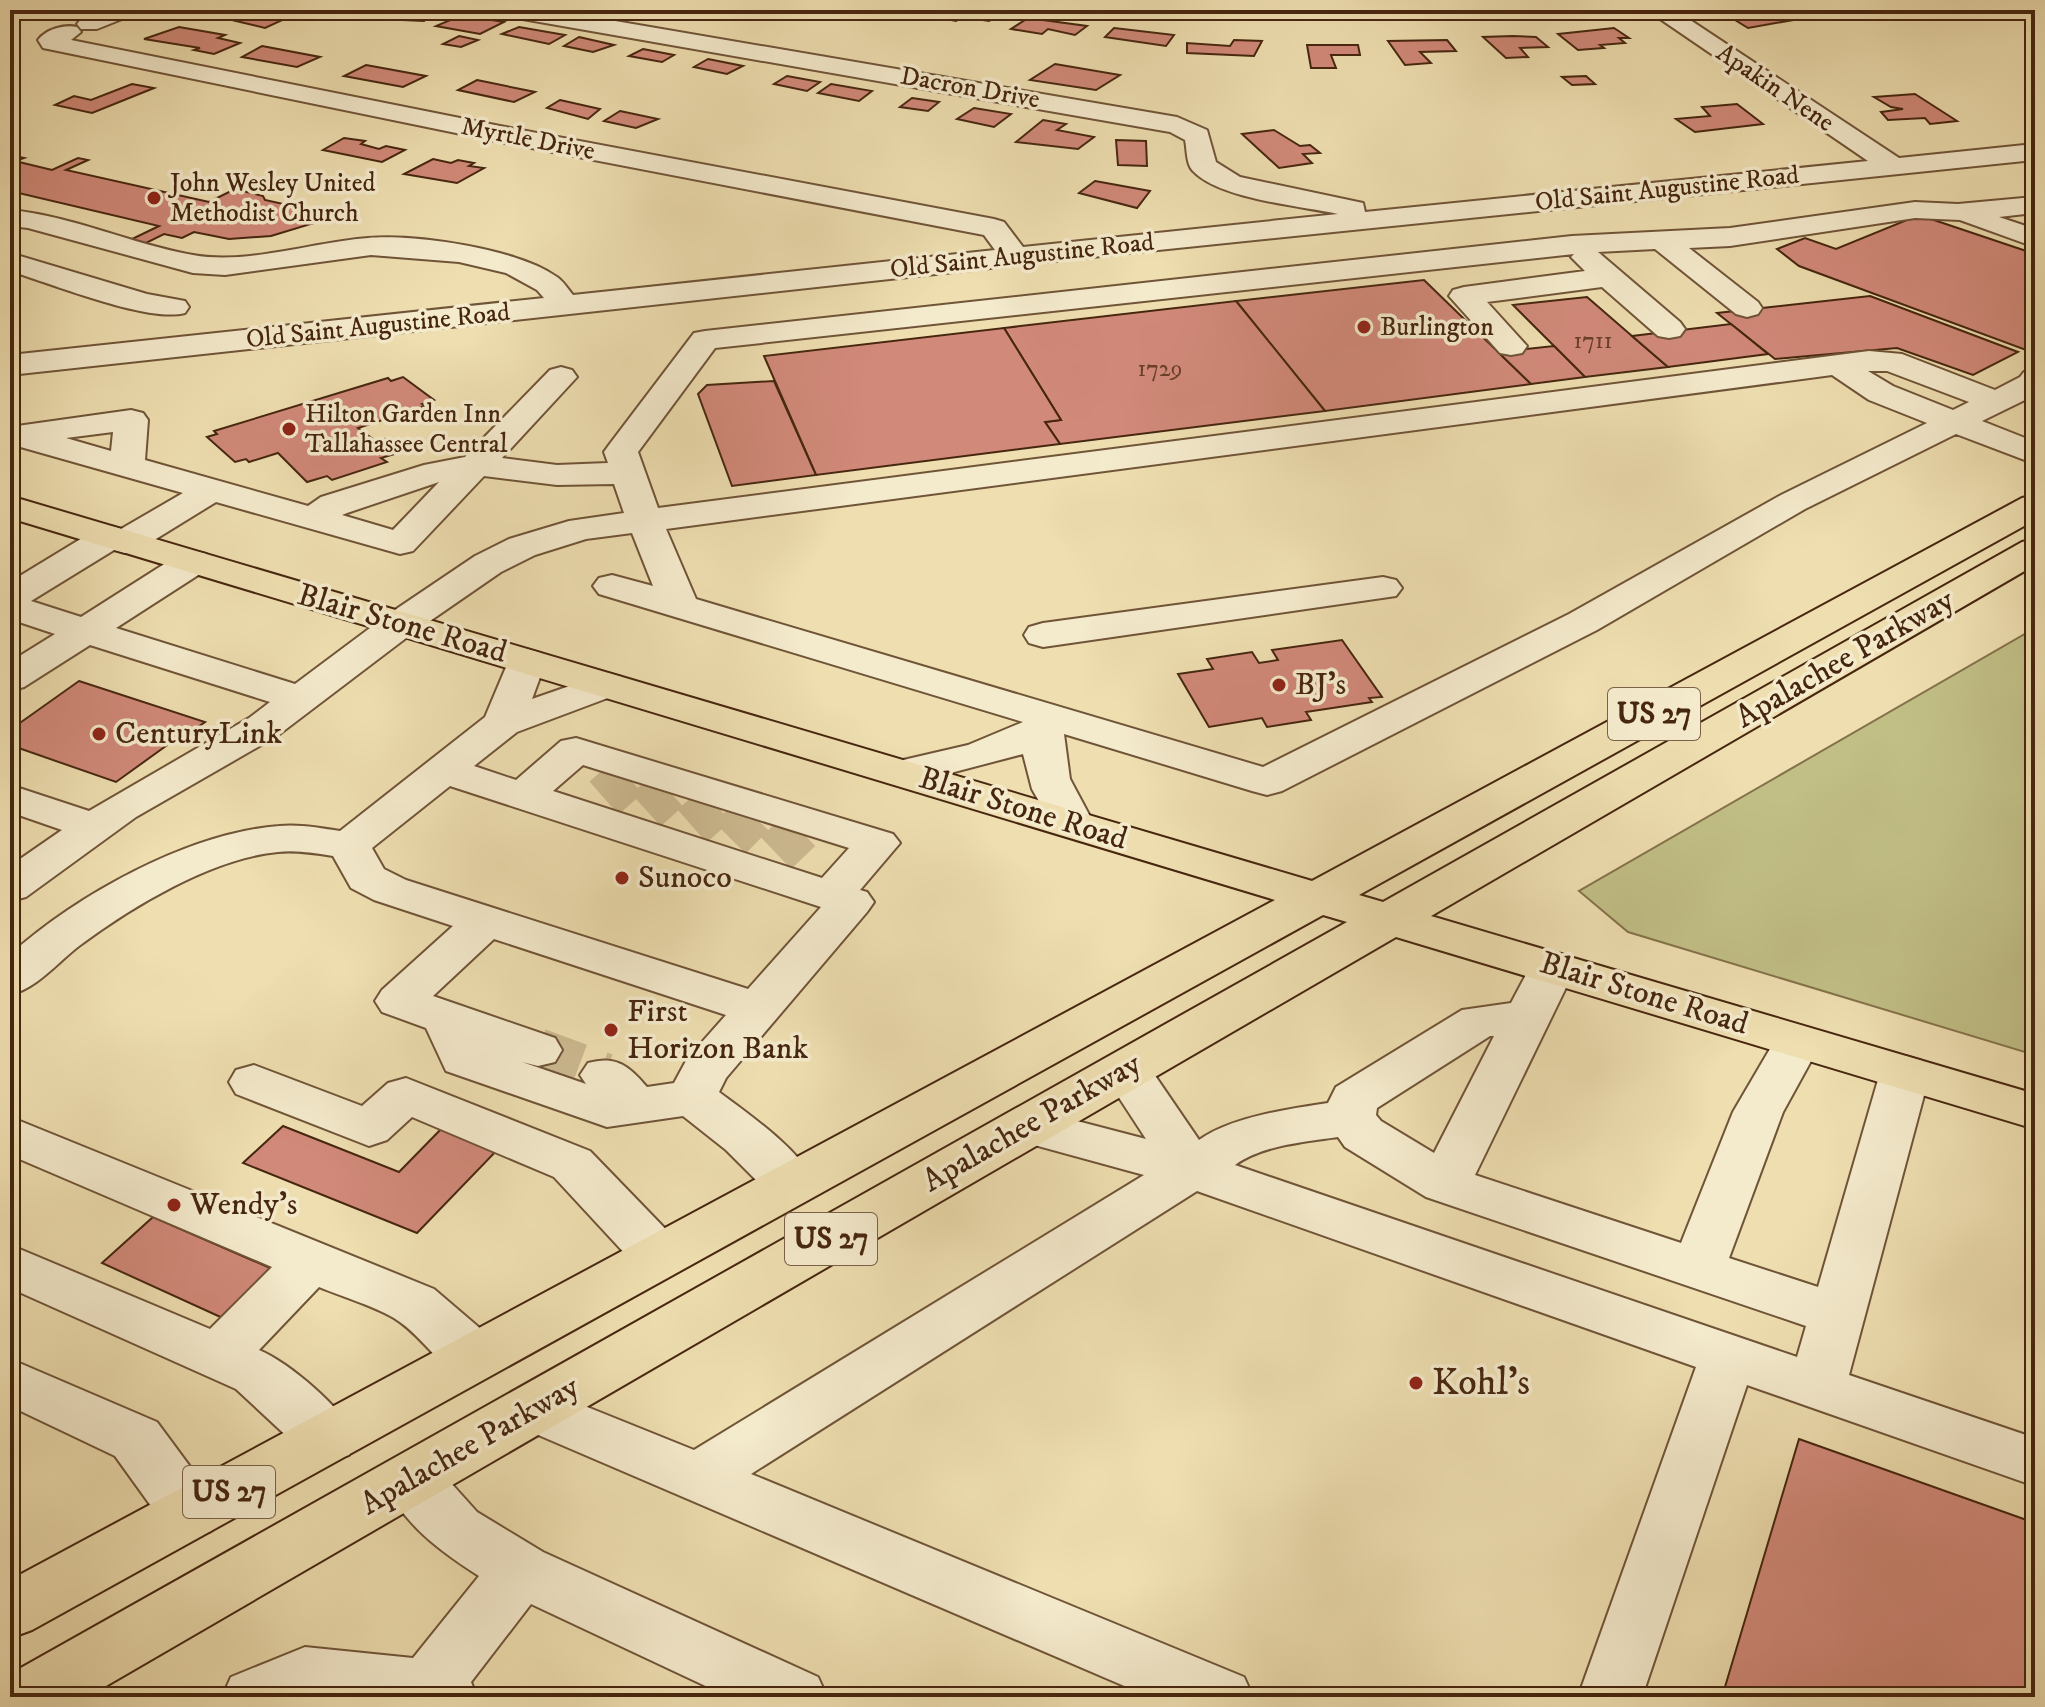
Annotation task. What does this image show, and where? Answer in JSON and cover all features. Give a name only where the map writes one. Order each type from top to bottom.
[{"type":"main road","name":"Apalachee Parkway","points":[[10,1611],[2035,506]]},
{"type":"main road","name":"Blair Stone Road","points":[[10,507],[2035,1112]]},
{"type":"main road","name":"Apalachee Parkway","points":[[29,1697],[2035,550]]},
{"type":"street","name":"Myrtle Drive","points":[[124,10],[50,40],[51,43],[500,134],[994,228],[1015,256]]},
{"type":"street","name":"Dacron Drive","points":[[511,10],[1177,125],[1198,136],[1203,166],[1231,183],[1395,217]]},
{"type":"street","points":[[1252,10],[1429,10]]},
{"type":"street","name":"Apakin Nene","points":[[1659,10],[1892,165]]},
{"type":"street","name":"Old Saint Augustine Road","points":[[10,365],[1015,256],[2035,152]]},
{"type":"street","points":[[680,606],[644,520],[621,452],[705,340],[1572,245],[1730,237],[1915,210],[1958,212],[2035,205]]},
{"type":"street","points":[[1958,212],[2035,238]]},
{"type":"street","points":[[10,218],[29,220],[193,264],[225,266],[371,246],[459,253],[516,267],[548,284],[565,305]]},
{"type":"street","points":[[11,262],[79,233]]},
{"type":"street","points":[[1660,239],[1747,308]]},
{"type":"street","points":[[1572,245],[1669,329]]},
{"type":"street","points":[[11,262],[143,302],[174,307],[225,266]]},
{"type":"street","points":[[1511,346],[1464,296],[1609,277]]},
{"type":"street","points":[[174,307],[175,312],[186,315],[226,318],[236,323],[242,328],[238,341]]},
{"type":"street","points":[[16,876],[121,808],[263,727],[400,624],[488,564],[522,547],[582,529],[1838,365],[1891,361],[1997,402]]},
{"type":"street","points":[[1838,365],[1881,393],[2035,454]]},
{"type":"street","points":[[127,466],[400,543],[561,377]]},
{"type":"street","points":[[612,586],[1048,723],[1267,782],[1583,622],[1793,502],[1997,402],[2032,384],[2035,379]]},
{"type":"street","points":[[312,519],[349,500],[436,472],[476,465],[557,475],[628,473]]},
{"type":"street","points":[[10,598],[212,490]]},
{"type":"street","points":[[10,679],[193,562]]},
{"type":"street","points":[[1043,635],[1383,588]]},
{"type":"street","points":[[10,607],[301,699]]},
{"type":"street","points":[[503,723],[526,661]]},
{"type":"street","points":[[10,980],[34,957],[115,902],[202,859],[269,839],[349,845],[503,723],[607,685]]},
{"type":"street","points":[[901,773],[981,755],[1048,723]]},
{"type":"street","points":[[1048,723],[1042,752],[1047,779],[1072,824]]},
{"type":"street","points":[[523,795],[576,750],[633,796],[786,844],[831,895],[851,902],[704,1071],[692,1097]]},
{"type":"street","points":[[443,770],[523,795],[633,796],[786,844],[878,843],[831,895]]},
{"type":"street","points":[[10,798],[95,827]]},
{"type":"street","points":[[349,845],[367,878],[390,890],[758,1009]]},
{"type":"street","points":[[486,921],[399,1001],[538,1050]]},
{"type":"street","points":[[1444,1184],[1553,967]]},
{"type":"street","points":[[446,1017],[463,1059],[607,1110],[620,1090],[692,1097],[744,1137],[792,1185]]},
{"type":"street","points":[[1528,1018],[1479,1021],[1354,1099],[1350,1117],[1363,1134],[1444,1184],[1837,1315]]},
{"type":"street","points":[[1698,1269],[1758,1112],[1798,1041]]},
{"type":"street","points":[[1126,1070],[1192,1170]]},
{"type":"street","points":[[1817,1387],[1905,1073]]},
{"type":"street","points":[[254,1082],[369,1128],[406,1095],[572,1164],[660,1257]]},
{"type":"street","points":[[698,1477],[1229,1144],[1289,1127],[1350,1117]]},
{"type":"street","points":[[1027,1126],[1192,1170],[2035,1462]]},
{"type":"street","points":[[10,1135],[414,1304],[476,1357]]},
{"type":"street","points":[[218,1356],[311,1261]]},
{"type":"street","points":[[10,1265],[256,1373],[328,1438]]},
{"type":"street","points":[[1610,1697],[1728,1356]]},
{"type":"street","points":[[10,1381],[136,1439],[190,1513]]},
{"type":"street","points":[[535,1409],[1221,1697]]},
{"type":"street","points":[[412,1480],[456,1530],[521,1570],[795,1697]]},
{"type":"street","points":[[254,1697],[305,1675],[436,1692],[521,1570]]},
{"type":"shaded area","points":[[2035,628],[2035,1055],[1628,932],[1579,891]]},
{"type":"building","points":[[14,10],[70,10],[52,18],[36,15],[27,18],[13,14],[22,12]]},
{"type":"building","points":[[391,10],[433,13],[424,21],[382,19]]},
{"type":"building","points":[[940,10],[1003,13],[989,21],[963,17],[956,21],[931,16]]},
{"type":"building","points":[[1782,10],[1799,19],[1748,28],[1727,15]]},
{"type":"building","points":[[1826,10],[1863,10],[1871,15],[1837,17]]},
{"type":"building","points":[[1908,10],[1958,10],[1962,12],[1951,13],[1969,18],[1940,20],[1927,13],[1916,14]]},
{"type":"building","points":[[261,12],[289,17],[265,28],[236,21]]},
{"type":"building","points":[[462,15],[504,22],[480,34],[436,26]]},
{"type":"building","points":[[1028,18],[1087,26],[1075,35],[1048,29],[1042,34],[1011,29]]},
{"type":"building","points":[[179,27],[225,35],[218,38],[240,43],[214,54],[194,50],[200,48],[144,39]]},
{"type":"building","points":[[519,27],[565,35],[549,44],[502,34]]},
{"type":"building","points":[[1114,28],[1174,35],[1166,46],[1105,37]]},
{"type":"building","points":[[1614,28],[1629,38],[1619,38],[1625,43],[1600,45],[1604,48],[1578,50],[1558,34]]},
{"type":"building","points":[[459,36],[478,40],[461,47],[443,44]]},
{"type":"building","points":[[579,37],[614,45],[593,52],[564,46]]},
{"type":"building","points":[[1483,37],[1536,37],[1548,47],[1520,48],[1528,57],[1506,58]]},
{"type":"building","points":[[1234,40],[1262,41],[1254,56],[1187,53],[1187,43],[1230,46]]},
{"type":"building","points":[[1447,40],[1456,51],[1420,52],[1431,63],[1405,65],[1388,41]]},
{"type":"building","points":[[1307,45],[1358,45],[1360,55],[1331,55],[1336,68],[1311,68]]},
{"type":"building","points":[[262,46],[320,57],[297,67],[242,57]]},
{"type":"building","points":[[643,49],[674,55],[662,62],[629,56]]},
{"type":"building","points":[[708,59],[743,66],[727,74],[694,67]]},
{"type":"building","points":[[1055,64],[1120,75],[1096,90],[1030,80]]},
{"type":"building","points":[[366,65],[426,76],[403,87],[344,76]]},
{"type":"building","points":[[787,76],[820,82],[807,91],[774,84]]},
{"type":"building","points":[[1586,76],[1595,84],[1572,85],[1562,77]]},
{"type":"building","points":[[477,80],[535,92],[514,102],[458,90]]},
{"type":"building","points":[[132,84],[154,88],[92,113],[55,105],[74,96],[91,100]]},
{"type":"building","points":[[831,84],[872,91],[859,101],[818,93]]},
{"type":"building","points":[[1915,94],[1957,121],[1930,124],[1925,118],[1888,120],[1881,112],[1903,109],[1891,107],[1874,97]]},
{"type":"building","points":[[912,98],[939,102],[928,111],[900,107]]},
{"type":"building","points":[[560,100],[600,109],[588,119],[547,108]]},
{"type":"building","points":[[1737,104],[1763,124],[1695,132],[1676,119],[1710,116],[1702,107]]},
{"type":"building","points":[[974,108],[1011,114],[994,127],[957,119]]},
{"type":"building","points":[[620,111],[658,119],[636,128],[604,121]]},
{"type":"building","points":[[1043,120],[1066,124],[1057,130],[1094,137],[1078,149],[1016,142]]},
{"type":"building","points":[[1274,130],[1300,146],[1310,145],[1320,153],[1303,154],[1312,163],[1279,168],[1242,134]]},
{"type":"building","points":[[344,138],[365,141],[361,144],[379,149],[386,146],[405,150],[382,162],[323,150]]},
{"type":"building","points":[[1116,140],[1146,141],[1147,166],[1118,165]]},
{"type":"building","points":[[10,155],[24,158],[15,161],[52,170],[78,158],[88,160],[66,170],[209,202],[235,189],[263,196],[265,200],[337,216],[271,236],[229,239],[194,232],[182,238],[164,234],[144,244],[130,240],[159,226],[10,191]]},
{"type":"building","points":[[433,159],[451,163],[458,160],[474,163],[469,166],[484,168],[457,183],[404,174]]},
{"type":"building","points":[[1095,181],[1150,191],[1137,208],[1079,193]]},
{"type":"building","points":[[1919,215],[2035,254],[2035,346],[2026,350],[1799,266],[1777,249],[1805,238],[1836,249]]},
{"type":"building","name":"Burlington","points":[[1424,280],[1531,384],[1325,411],[1236,301]]},
{"type":"building","points":[[1870,296],[2018,352],[1973,375],[1897,348],[1775,359],[1717,313]]},
{"type":"building","points":[[1587,297],[1668,367],[1585,377],[1513,305]]},
{"type":"building","points":[[1236,301],[1325,411],[1060,444],[1045,422],[1061,420],[1004,328]]},
{"type":"building","points":[[1731,324],[1768,354],[1668,367],[1632,336]]},
{"type":"building","points":[[1004,328],[1061,420],[1045,422],[1060,444],[816,475],[764,356]]},
{"type":"building","points":[[1554,346],[1585,377],[1531,384],[1498,352]]},
{"type":"building","name":"Hilton Garden Inn Tallahassee Central","points":[[403,377],[434,400],[422,404],[425,406],[358,428],[377,442],[385,439],[401,452],[381,458],[387,462],[332,480],[327,476],[307,482],[278,453],[249,462],[246,459],[235,462],[207,437],[217,434],[214,431],[388,378],[391,381]]},
{"type":"building","points":[[774,381],[816,475],[732,486],[698,394],[707,385]]},
{"type":"building","name":"BJ's","points":[[1342,640],[1382,697],[1369,698],[1372,702],[1306,712],[1311,720],[1267,727],[1262,718],[1209,727],[1178,674],[1213,669],[1207,659],[1252,652],[1259,663],[1278,660],[1272,650]]},
{"type":"building","name":"CenturyLink","points":[[79,681],[205,722],[116,782],[10,745],[10,730]]},
{"type":"building","points":[[447,1123],[503,1144],[417,1233],[243,1163],[283,1126],[399,1172]]},
{"type":"building","points":[[153,1217],[277,1271],[227,1320],[102,1263]]},
{"type":"building","points":[[1799,1439],[2035,1523],[2035,1697],[1722,1697]]},
{"type":"tunnel","points":[[604,798],[628,777]]},
{"type":"tunnel","points":[[646,810],[668,790]]},
{"type":"tunnel","points":[[692,826],[716,805]]},
{"type":"tunnel","points":[[730,838],[753,815]]},
{"type":"tunnel","points":[[776,853],[800,830]]},
{"type":"tunnel","points":[[538,1050],[605,1075]]},
{"type":"place","name":"John Wesley United Methodist Church","points":[[154,198]]},
{"type":"place","name":"Burlington","points":[[1364,327]]},
{"type":"place","name":"Hilton Garden Inn Tallahassee Central","points":[[289,429]]},
{"type":"place","name":"BJ's","points":[[1279,685]]},
{"type":"place","name":"CenturyLink","points":[[99,734]]},
{"type":"place","name":"Sunoco","points":[[622,878]]},
{"type":"place","name":"First Horizon Bank","points":[[611,1030]]},
{"type":"place","name":"Wendy's","points":[[174,1205]]},
{"type":"place","name":"Kohl's","points":[[1416,1383]]}]
